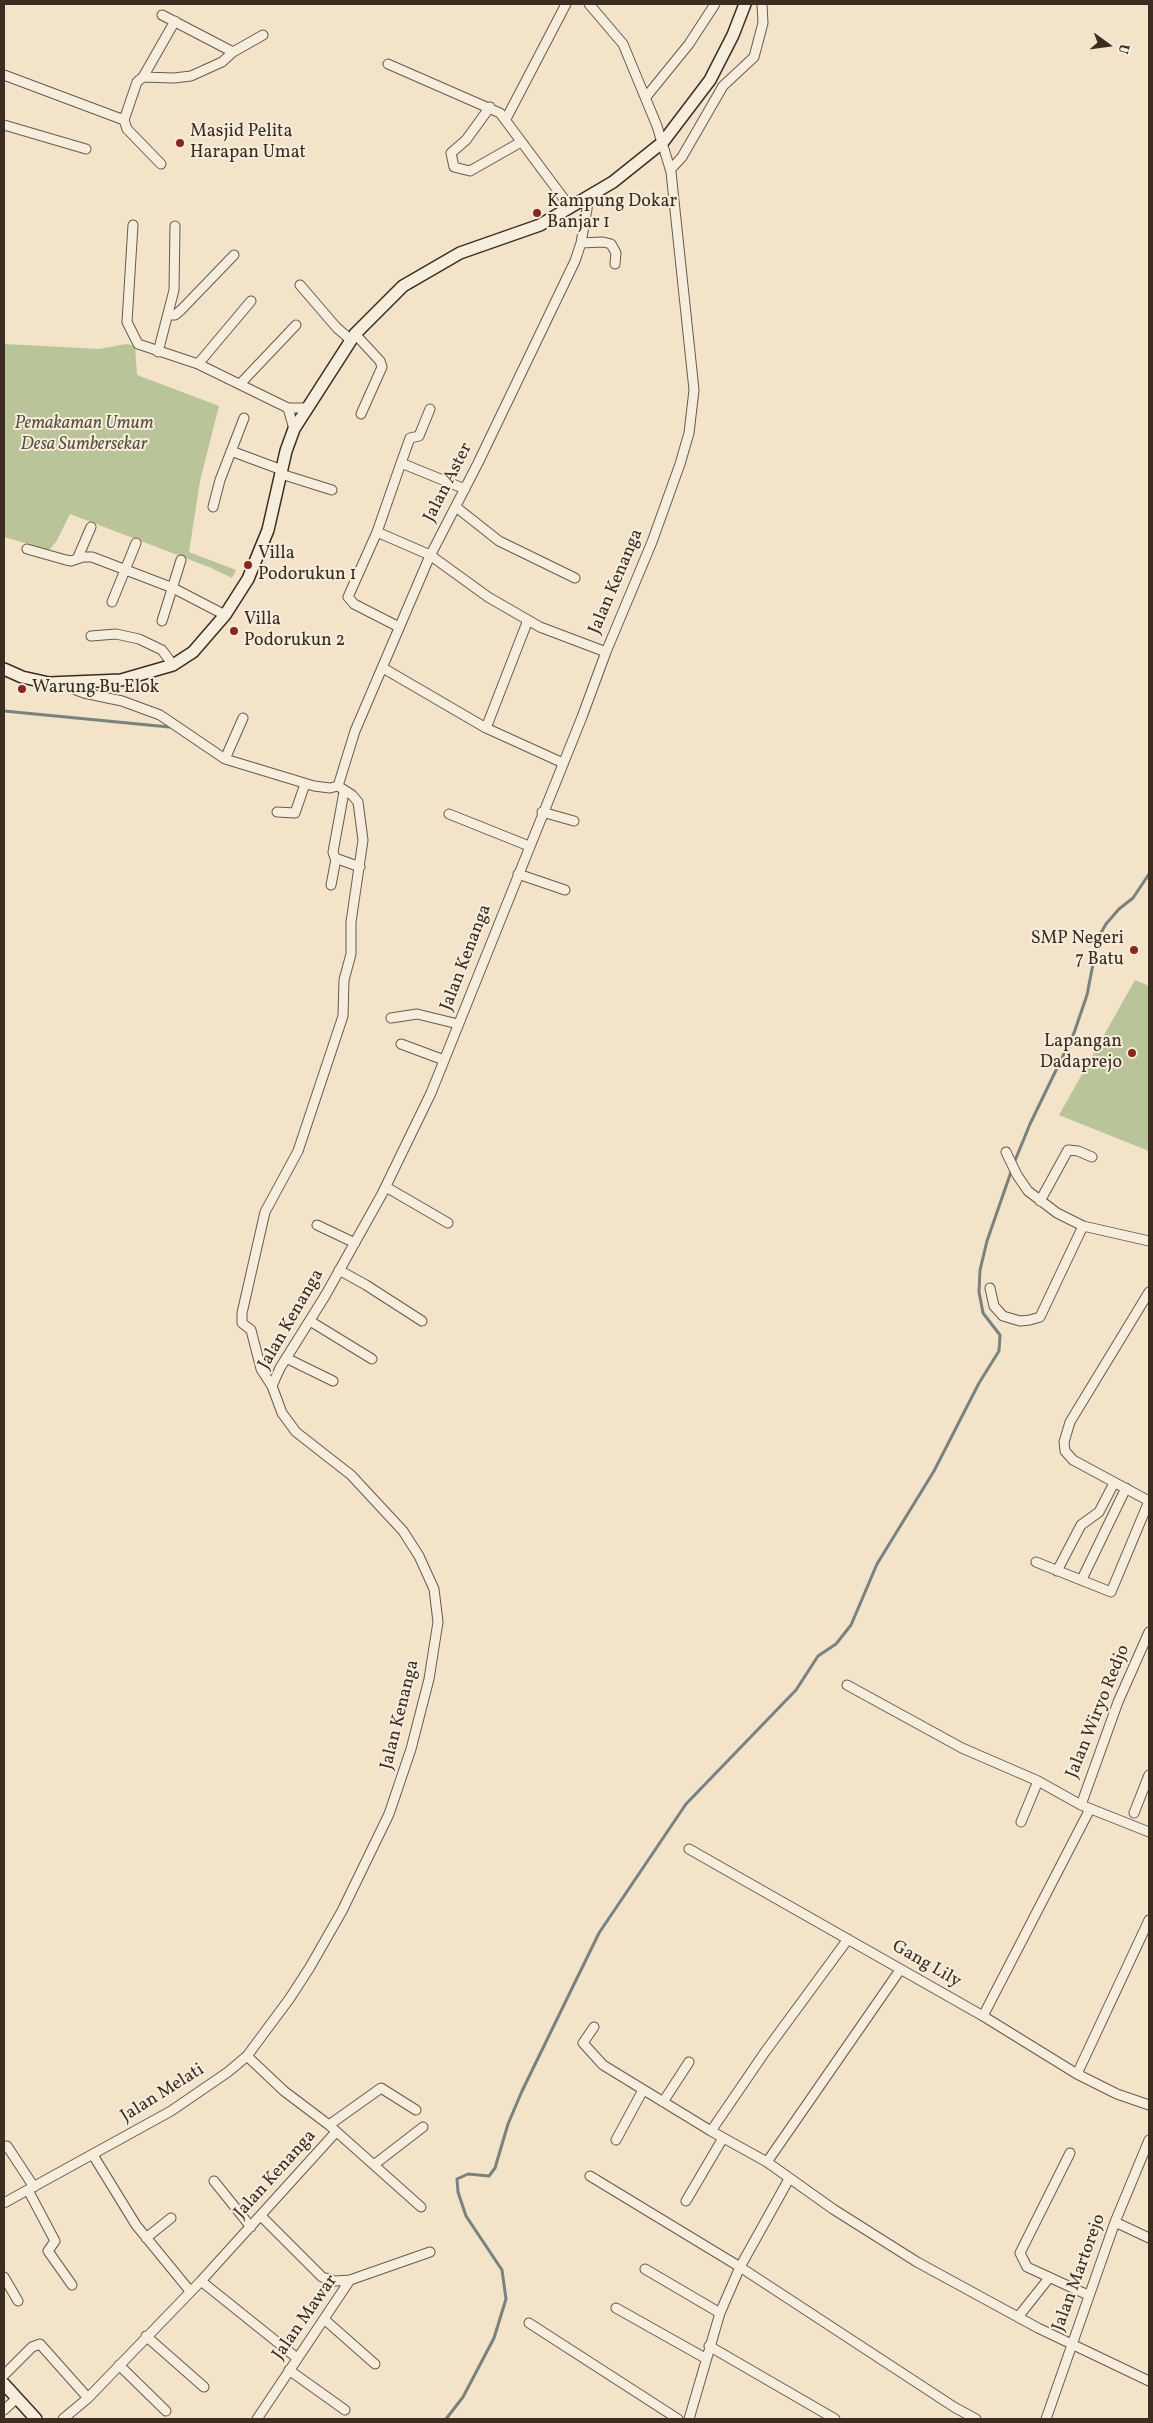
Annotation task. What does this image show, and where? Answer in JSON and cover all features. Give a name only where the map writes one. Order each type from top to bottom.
[{"type":"main road","points":[[4,669],[31,679],[60,684],[121,680],[173,665],[193,652],[225,615],[255,564],[268,530],[294,429],[353,337],[372,314],[403,286],[460,253],[540,225],[589,197],[613,182],[663,142],[710,80],[734,35],[744,6]]},
{"type":"main road","points":[[4,2384],[36,2419]]},
{"type":"street","points":[[506,119],[566,4]]},
{"type":"street","name":"Jalan Kenanga","points":[[63,2419],[88,2398],[190,2290],[201,2281],[261,2216],[333,2128],[284,2092],[247,2056],[286,2005],[310,1967],[342,1912],[389,1814],[412,1749],[428,1679],[438,1622],[434,1589],[419,1556],[403,1531],[351,1474],[296,1432],[282,1413],[272,1386],[286,1358],[310,1321],[386,1186],[431,1093],[666,505],[683,454],[693,411],[694,390],[671,172],[663,142],[623,44],[589,4]]},
{"type":"street","points":[[646,97],[684,50],[715,4]]},
{"type":"street","points":[[671,172],[682,157],[723,86],[754,57],[763,23],[762,4]]},
{"type":"street","points":[[162,14],[233,52]]},
{"type":"street","points":[[161,164],[127,129],[124,120],[134,88],[143,77],[175,21]]},
{"type":"street","points":[[143,77],[174,78],[191,76],[222,62],[233,52],[263,35]]},
{"type":"street","points":[[388,64],[490,107],[506,119],[570,207]]},
{"type":"street","points":[[4,75],[124,120]]},
{"type":"street","points":[[490,107],[466,140],[451,153],[454,167],[470,171],[521,142]]},
{"type":"street","points":[[4,125],[86,149]]},
{"type":"street","name":"Jalan Aster","points":[[331,885],[336,859],[333,852],[341,789],[355,731],[430,555],[456,507],[575,261],[581,243],[589,197]]},
{"type":"street","points":[[133,225],[127,322],[138,344],[198,364],[288,408],[308,408]]},
{"type":"street","points":[[158,352],[169,316],[175,279],[175,226]]},
{"type":"street","points":[[581,243],[603,242],[611,244],[616,253],[615,264]]},
{"type":"street","points":[[169,316],[175,315],[181,310],[234,255]]},
{"type":"street","points":[[300,285],[336,328],[353,337],[380,361],[382,367],[361,414]]},
{"type":"street","points":[[198,364],[251,301]]},
{"type":"street","points":[[240,384],[296,325]]},
{"type":"street","points":[[288,408],[294,429]]},
{"type":"street","points":[[399,627],[354,604],[348,597],[376,532],[410,438],[420,436],[430,409]]},
{"type":"street","points":[[213,507],[217,489],[244,418]]},
{"type":"street","points":[[231,451],[332,490]]},
{"type":"street","points":[[401,463],[464,489]]},
{"type":"street","points":[[456,507],[500,540],[575,578]]},
{"type":"street","points":[[78,557],[91,527]]},
{"type":"street","points":[[376,532],[430,555],[488,597],[528,620],[552,632],[606,652]]},
{"type":"street","points":[[112,602],[136,543]]},
{"type":"street","points":[[27,549],[71,561],[78,557],[92,557],[173,588],[225,615]]},
{"type":"street","points":[[162,621],[181,560]]},
{"type":"street","points":[[486,728],[528,620]]},
{"type":"street","points":[[90,636],[116,634],[139,639],[162,650],[173,665]]},
{"type":"street","points":[[383,668],[486,728],[563,763]]},
{"type":"street","points":[[60,684],[77,691],[122,701],[160,716],[225,759],[305,784],[341,789],[355,798],[360,807],[363,840],[351,922],[352,948],[344,980],[343,1016],[298,1151],[265,1212],[242,1313],[242,1323],[251,1330],[261,1368],[272,1386]]},
{"type":"street","points":[[225,759],[243,718]]},
{"type":"street","points":[[278,812],[295,814],[305,784]]},
{"type":"street","points":[[542,812],[574,821]]},
{"type":"street","points":[[449,814],[529,846]]},
{"type":"street","points":[[336,859],[360,867]]},
{"type":"street","points":[[518,874],[565,890]]},
{"type":"street","points":[[391,1018],[417,1014],[458,1024]]},
{"type":"street","points":[[401,1044],[444,1060]]},
{"type":"street","points":[[1040,1201],[1068,1150],[1078,1151],[1092,1157]]},
{"type":"street","points":[[1006,1152],[1017,1175],[1028,1191],[1056,1213],[1083,1226],[1149,1241]]},
{"type":"street","points":[[386,1186],[448,1223]]},
{"type":"street","points":[[316,1225],[355,1242]]},
{"type":"street","points":[[990,1288],[994,1306],[1003,1316],[1020,1321],[1040,1317],[1083,1226]]},
{"type":"street","points":[[339,1270],[422,1321]]},
{"type":"street","points":[[1036,1562],[1082,1579],[1109,1592],[1114,1589],[1149,1501],[1073,1460],[1066,1451],[1064,1442],[1070,1422],[1149,1292]]},
{"type":"street","points":[[310,1321],[372,1359]]},
{"type":"street","points":[[286,1358],[333,1381]]},
{"type":"street","points":[[1057,1571],[1081,1525],[1099,1512],[1114,1483]]},
{"type":"street","points":[[1082,1579],[1126,1488]]},
{"type":"street","name":"Jalan Wiryo Redjo","points":[[1081,1805],[1118,1702],[1149,1632]]},
{"type":"street","points":[[847,1685],[962,1748],[1038,1781],[1081,1805],[1149,1832]]},
{"type":"street","points":[[1134,1813],[1149,1775]]},
{"type":"street","points":[[1021,1822],[1038,1781]]},
{"type":"street","points":[[983,2016],[1090,1809]]},
{"type":"street","name":"Gang Lily","points":[[689,1849],[983,2016],[1077,2074],[1117,2094],[1149,2105]]},
{"type":"street","points":[[1077,2074],[1149,1920]]},
{"type":"street","points":[[711,2131],[765,2052],[848,1939]]},
{"type":"street","points":[[767,2162],[900,1970]]},
{"type":"street","points":[[594,2027],[584,2040],[585,2047],[603,2065],[711,2131],[767,2162],[789,2179],[917,2262],[1071,2345],[1149,2381]]},
{"type":"street","name":"Jalan Melati","points":[[4,2203],[171,2111],[228,2072],[247,2056]]},
{"type":"street","points":[[663,2102],[689,2062]]},
{"type":"street","points":[[416,2110],[381,2088],[333,2128],[421,2206]]},
{"type":"street","points":[[616,2140],[643,2090]]},
{"type":"street","points":[[374,2164],[423,2127]]},
{"type":"street","points":[[686,2201],[723,2138]]},
{"type":"street","name":"Jalan Martorejo","points":[[1046,2419],[1114,2222],[1149,2140]]},
{"type":"street","points":[[7,2146],[31,2189],[54,2241],[48,2251],[72,2284]]},
{"type":"street","points":[[1070,2153],[1020,2253],[1027,2267],[1088,2296]]},
{"type":"street","points":[[93,2155],[146,2238],[190,2290]]},
{"type":"street","points":[[590,2176],[740,2267],[954,2407],[976,2419]]},
{"type":"street","points":[[689,2419],[705,2358],[720,2313],[740,2267],[789,2179]]},
{"type":"street","points":[[214,2181],[251,2227]]},
{"type":"street","points":[[261,2216],[322,2277],[335,2281],[350,2280]]},
{"type":"street","points":[[146,2238],[171,2218]]},
{"type":"street","points":[[1114,2222],[1149,2238]]},
{"type":"street","name":"Jalan Mawar","points":[[258,2419],[350,2280],[430,2252]]},
{"type":"street","points":[[646,2269],[720,2313]]},
{"type":"street","points":[[4,2277],[18,2301]]},
{"type":"street","points":[[1018,2317],[1049,2278]]},
{"type":"street","points":[[201,2281],[297,2358]]},
{"type":"street","points":[[616,2308],[705,2358]]},
{"type":"street","points":[[324,2319],[375,2364]]},
{"type":"street","points":[[529,2323],[678,2419]]},
{"type":"street","points":[[146,2336],[204,2387]]},
{"type":"street","points":[[4,2376],[36,2343],[40,2344],[88,2398]]},
{"type":"street","points":[[709,2346],[835,2419]]},
{"type":"street","points":[[119,2365],[166,2411]]},
{"type":"street","points":[[289,2370],[346,2410]]},
{"type":"street","points":[[4,2410],[17,2398]]},
{"type":"green space","name":"Pemakaman Umum Desa Sumbersekar","points":[[4,344],[99,349],[126,344],[135,346],[137,375],[219,406],[200,481],[189,552],[236,570],[232,578],[209,567],[70,514],[56,542],[49,550],[4,537]]},
{"type":"green space","points":[[1135,980],[1149,986],[1149,1151],[1059,1115]]},
{"type":"waterway","points":[[4,711],[169,727]]},
{"type":"waterway","points":[[1014,1163],[1030,1124],[1074,1033],[1087,995],[1098,938],[1106,924],[1119,909],[1133,898],[1149,874]]},
{"type":"waterway","points":[[446,2419],[463,2397],[494,2338],[506,2299],[502,2270],[466,2216],[458,2192],[457,2179],[468,2174],[489,2176],[495,2168],[508,2124],[522,2091],[599,1933],[686,1804],[796,1690],[818,1656],[836,1644],[851,1625],[877,1564],[934,1471],[979,1383],[999,1351],[1000,1335],[983,1313],[979,1292],[980,1270],[987,1241],[1012,1169]]},
{"type":"place","name":"Masjid Pelita Harapan Umat","points":[[180,143]]},
{"type":"place","name":"Kampung Dokar Banjar 1","points":[[537,213]]},
{"type":"place","name":"Villa Podorukun 1","points":[[248,565]]},
{"type":"place","name":"Villa Podorukun 2","points":[[234,631]]},
{"type":"place","name":"Warung Bu Elok","points":[[22,689]]},
{"type":"place","name":"SMP Negeri 7 Batu","points":[[1134,950]]},
{"type":"place","name":"Lapangan Dadaprejo","points":[[1132,1053]]}]
